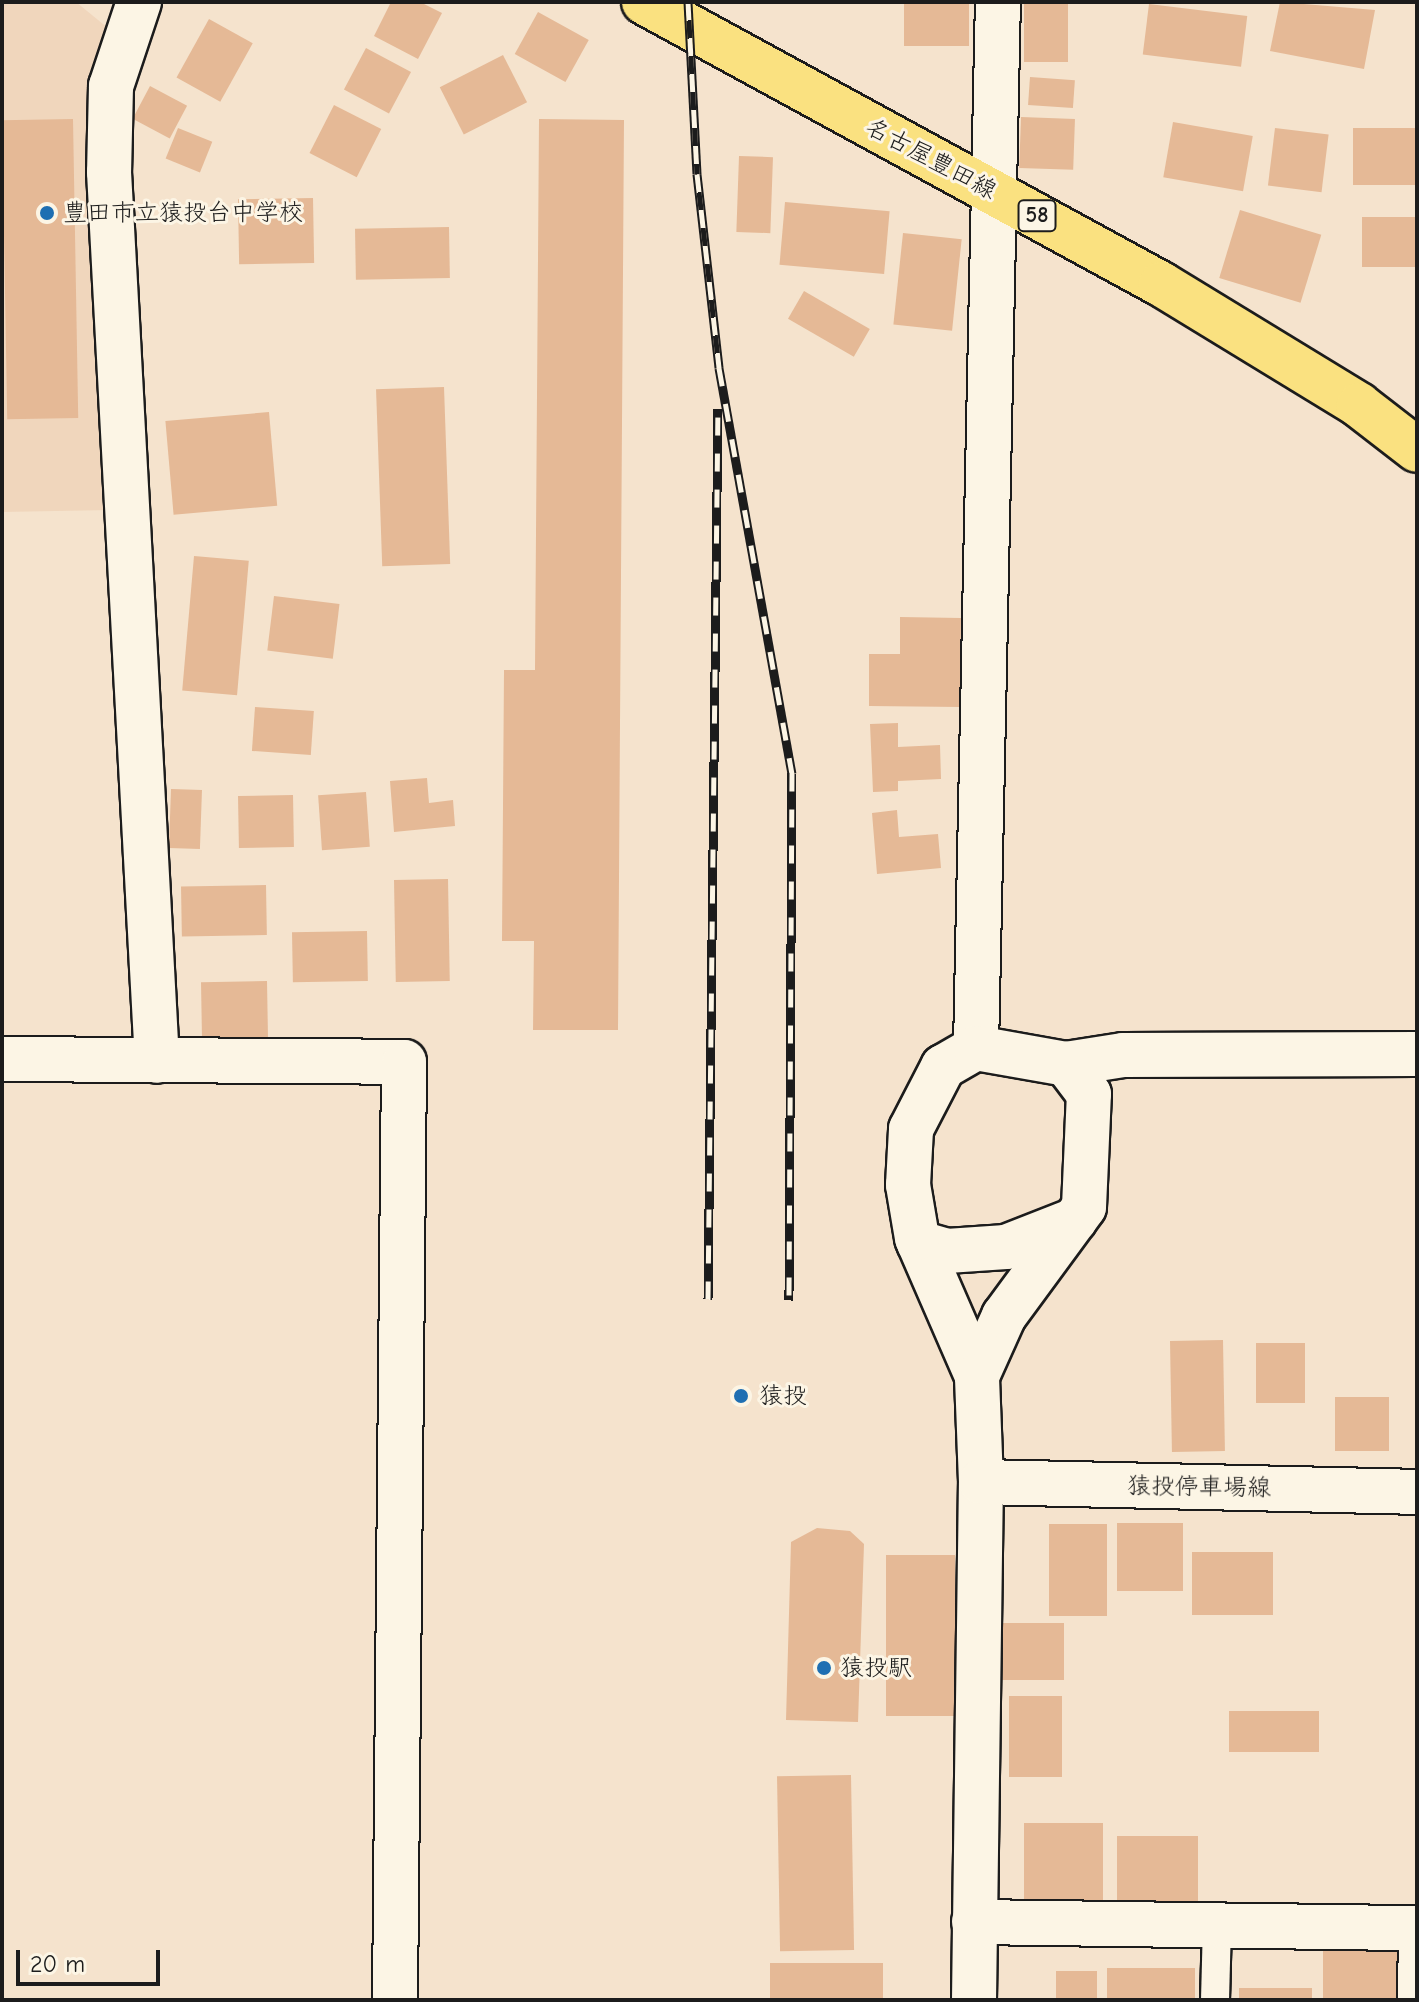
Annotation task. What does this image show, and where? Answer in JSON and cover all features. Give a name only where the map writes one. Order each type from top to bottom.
[{"type":"main road","name":"名古屋豊田線","points":[[644,2],[1174,292],[1359,405],[1417,450]]},
{"type":"street","points":[[139,2],[111,86],[109,172],[157,1061]]},
{"type":"street","points":[[976,1048],[998,2]]},
{"type":"street","points":[[974,2000],[981,1482],[977,1376],[919,1243],[908,1185],[911,1129],[943,1067],[976,1048],[1066,1064],[1123,1055],[1417,1054]]},
{"type":"street","points":[[2,1059],[404,1062],[395,2000]]},
{"type":"street","points":[[977,1376],[1004,1316],[1084,1207],[1089,1094],[1066,1064]]},
{"type":"street","points":[[919,1243],[947,1251],[1006,1247],[1075,1220]]},
{"type":"street","name":"猿投停車場線","points":[[981,1482],[1417,1492]]},
{"type":"street","points":[[974,1922],[1415,1928]]},
{"type":"lane","points":[[1215,2000],[1217,1925]]},
{"type":"lane","points":[[1412,2000],[1415,1928]]},
{"type":"shaded area","name":"豊田市立猿投台中学校","points":[[2,2],[76,2],[114,33],[87,125],[110,510],[2,512]]},
{"type":"building","points":[[391,2],[420,2],[442,13],[418,59],[374,36]]},
{"type":"building","points":[[904,2],[969,2],[969,46],[904,46]]},
{"type":"building","points":[[1024,2],[1068,2],[1068,62],[1024,62]]},
{"type":"building","points":[[1280,2],[1375,10],[1364,69],[1270,51]]},
{"type":"building","points":[[1149,4],[1247,16],[1241,67],[1143,55]]},
{"type":"building","points":[[538,12],[589,40],[565,82],[515,54]]},
{"type":"building","points":[[209,19],[253,43],[220,102],[177,78]]},
{"type":"building","points":[[366,48],[411,72],[389,113],[344,89]]},
{"type":"building","points":[[503,55],[527,102],[464,134],[440,87]]},
{"type":"building","points":[[1030,77],[1075,80],[1073,108],[1028,105]]},
{"type":"building","points":[[150,86],[187,106],[170,138],[133,119]]},
{"type":"building","points":[[334,105],[381,129],[357,177],[309,153]]},
{"type":"building","points":[[1021,117],[1075,119],[1073,170],[1019,168]]},
{"type":"building","points":[[73,119],[78,418],[7,419],[2,120]]},
{"type":"building","points":[[539,119],[624,120],[618,1030],[533,1030],[534,941],[502,941],[504,670],[535,670]]},
{"type":"building","points":[[1173,122],[1253,136],[1243,191],[1163,177]]},
{"type":"building","points":[[178,128],[212,142],[200,172],[166,159]]},
{"type":"building","points":[[1275,128],[1329,135],[1322,192],[1268,186]]},
{"type":"building","points":[[1353,128],[1417,128],[1417,185],[1353,185]]},
{"type":"building","points":[[739,156],[773,157],[770,233],[736,232]]},
{"type":"building","points":[[313,198],[314,263],[239,264],[238,199]]},
{"type":"building","points":[[785,202],[890,211],[884,274],[780,265]]},
{"type":"building","points":[[1240,210],[1321,235],[1301,303],[1219,278]]},
{"type":"building","points":[[1362,217],[1417,217],[1417,267],[1362,267]]},
{"type":"building","points":[[449,227],[450,278],[356,280],[355,229]]},
{"type":"building","points":[[903,233],[962,239],[952,331],[893,324]]},
{"type":"building","points":[[804,291],[870,329],[854,357],[788,319]]},
{"type":"building","points":[[444,387],[450,564],[382,566],[376,389]]},
{"type":"building","points":[[269,412],[277,506],[174,515],[165,421]]},
{"type":"building","points":[[194,556],[249,561],[237,695],[182,690]]},
{"type":"building","points":[[274,596],[340,604],[333,659],[267,651]]},
{"type":"building","points":[[900,617],[961,618],[960,707],[869,706],[869,654],[900,654]]},
{"type":"building","points":[[255,707],[314,711],[311,755],[252,751]]},
{"type":"building","points":[[898,723],[898,747],[940,745],[941,779],[898,781],[898,791],[873,792],[870,724]]},
{"type":"building","points":[[427,778],[429,803],[453,800],[455,826],[394,832],[390,781]]},
{"type":"building","points":[[171,789],[202,790],[200,849],[169,848]]},
{"type":"building","points":[[366,792],[370,847],[322,850],[318,795]]},
{"type":"building","points":[[293,795],[294,847],[239,848],[238,796]]},
{"type":"building","points":[[897,810],[899,837],[938,834],[941,868],[877,874],[872,813]]},
{"type":"building","points":[[448,879],[450,981],[396,982],[394,880]]},
{"type":"building","points":[[266,885],[267,935],[182,936],[181,886]]},
{"type":"building","points":[[367,931],[368,981],[293,982],[292,932]]},
{"type":"building","points":[[267,981],[268,1042],[202,1043],[201,982]]},
{"type":"building","points":[[1223,1340],[1225,1451],[1172,1452],[1170,1341]]},
{"type":"building","points":[[1256,1343],[1305,1343],[1305,1403],[1256,1403]]},
{"type":"building","points":[[1335,1397],[1389,1397],[1389,1451],[1335,1451]]},
{"type":"building","points":[[1117,1523],[1183,1523],[1183,1591],[1117,1591]]},
{"type":"building","points":[[1049,1524],[1107,1524],[1107,1616],[1049,1616]]},
{"type":"building","name":"猿投駅","points":[[817,1528],[850,1531],[864,1544],[858,1722],[786,1720],[791,1542]]},
{"type":"building","points":[[1192,1552],[1273,1552],[1273,1615],[1192,1615]]},
{"type":"building","points":[[886,1555],[955,1555],[955,1716],[886,1716]]},
{"type":"building","points":[[1002,1623],[1064,1623],[1064,1680],[1002,1680]]},
{"type":"building","points":[[1009,1696],[1062,1696],[1062,1777],[1009,1777]]},
{"type":"building","points":[[1229,1711],[1319,1711],[1319,1752],[1229,1752]]},
{"type":"building","points":[[851,1775],[854,1950],[780,1951],[777,1776]]},
{"type":"building","points":[[1024,1823],[1103,1823],[1103,1905],[1024,1905]]},
{"type":"building","points":[[1117,1836],[1198,1836],[1198,1903],[1117,1903]]},
{"type":"building","points":[[1323,1950],[1397,1950],[1397,2000],[1323,2000]]},
{"type":"building","points":[[770,1963],[883,1963],[883,2000],[770,2000]]},
{"type":"building","points":[[1107,1968],[1195,1968],[1195,2000],[1107,2000]]},
{"type":"building","points":[[1056,1971],[1097,1971],[1097,2000],[1056,2000]]},
{"type":"building","points":[[1239,1988],[1312,1988],[1312,2000],[1239,2000]]},
{"type":"railway","points":[[688,2],[697,174],[719,368],[792,773],[789,1300]]},
{"type":"railway","points":[[708,1299],[718,408]]},
{"type":"place","name":"豊田市立猿投台中学校","points":[[47,213]]},
{"type":"place","name":"猿投","points":[[741,1396]]},
{"type":"place","name":"猿投駅","points":[[824,1668]]}]
